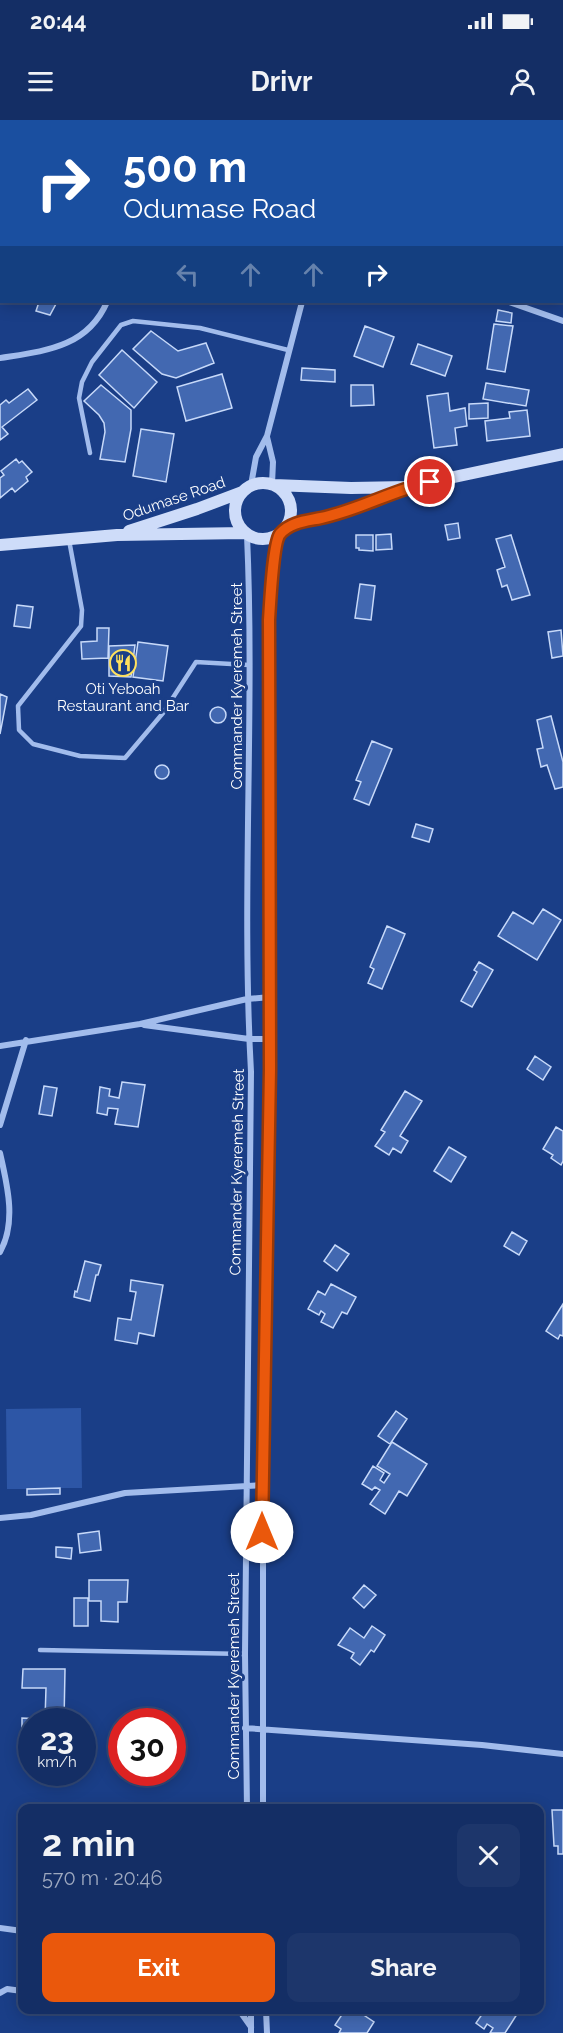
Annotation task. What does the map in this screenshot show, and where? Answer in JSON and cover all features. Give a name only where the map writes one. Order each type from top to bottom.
[{"type":"main road","points":[[407,487],[388,497],[283,530],[263,540],[246,534],[237,524],[234,513],[236,502],[246,488],[261,482],[351,488],[407,487],[563,454]]},
{"type":"main road","points":[[273,484],[282,490],[291,507],[291,517],[283,530]]},
{"type":"main road","name":"Odumase Road","points":[[117,535],[197,509],[246,488]]},
{"type":"main road","name":"Odumase Road","points":[[0,545],[117,535],[246,534]]},
{"type":"street","points":[[0,358],[52,350],[84,335],[106,303]]},
{"type":"street","points":[[246,488],[256,457],[267,436],[302,303]]},
{"type":"street","points":[[512,303],[563,321]]},
{"type":"street","points":[[267,436],[273,462],[273,484]]},
{"type":"street","name":"Commander Kyeremeh Street","points":[[263,1804],[263,1485],[270,1039],[269,620],[272,577],[283,530]]},
{"type":"street","name":"Commander Kyeremeh Street","points":[[246,534],[249,665],[247,999],[251,1072],[245,1654],[247,1804]]},
{"type":"street","points":[[0,1046],[26,1040],[140,1024],[247,999],[270,997]]},
{"type":"street","points":[[140,1024],[249,1039],[270,1039]]},
{"type":"street","points":[[0,1125],[26,1040]]},
{"type":"street","points":[[0,1153],[9,1192],[8,1233],[0,1252]]},
{"type":"street","points":[[0,1518],[31,1515],[125,1493],[263,1485]]},
{"type":"street","points":[[245,1728],[482,1745],[563,1755]]},
{"type":"street","points":[[0,1928],[18,1930]]},
{"type":"street","points":[[0,1993],[7,1989],[18,1990]]},
{"type":"street","points":[[241,2014],[251,2030]]},
{"type":"street","points":[[251,2014],[251,2030]]},
{"type":"street","points":[[266,2014],[267,2033]]},
{"type":"lane","points":[[90,453],[79,398],[82,382],[92,362],[122,324],[133,321],[200,328],[288,351]]},
{"type":"lane","points":[[69,540],[82,610],[81,626],[18,706],[19,730],[33,744],[80,756],[124,758],[163,712],[196,662],[249,665]]},
{"type":"lane","points":[[40,1650],[245,1654]]},
{"type":"shaded area","points":[[81,1408],[82,1488],[60,1488],[60,1494],[27,1495],[27,1489],[7,1489],[6,1409]]},
{"type":"building","points":[[39,303],[56,303],[50,315],[36,311]]},
{"type":"building","points":[[498,310],[512,313],[511,323],[496,321]]},
{"type":"building","points":[[494,324],[513,326],[505,372],[487,369]]},
{"type":"building","points":[[365,326],[394,337],[383,367],[354,356]]},
{"type":"building","points":[[151,331],[178,351],[206,343],[214,363],[176,378],[162,374],[133,349]]},
{"type":"building","points":[[418,344],[452,356],[445,376],[411,364]]},
{"type":"building","points":[[122,350],[157,382],[134,408],[99,375]]},
{"type":"building","points":[[302,368],[335,370],[335,382],[301,380]]},
{"type":"building","points":[[222,374],[232,408],[186,421],[177,387]]},
{"type":"building","points":[[486,383],[529,390],[526,406],[483,399]]},
{"type":"building","points":[[101,385],[131,410],[131,429],[125,462],[100,459],[105,432],[104,423],[84,401]]},
{"type":"building","points":[[351,385],[373,385],[374,405],[351,406]]},
{"type":"building","points":[[28,389],[37,400],[2,427],[8,434],[0,440],[0,405],[6,400],[9,403]]},
{"type":"building","points":[[448,393],[450,411],[465,408],[467,426],[455,428],[457,445],[434,448],[427,396]]},
{"type":"building","points":[[488,403],[488,418],[469,419],[469,404]]},
{"type":"building","points":[[527,410],[530,436],[487,441],[485,421],[510,418],[509,412]]},
{"type":"building","points":[[141,429],[174,434],[166,482],[133,476]]},
{"type":"building","points":[[16,459],[19,463],[22,461],[32,472],[26,477],[28,481],[15,492],[12,488],[0,498],[0,478],[4,475],[1,471]]},
{"type":"building","points":[[458,523],[460,538],[448,540],[445,525]]},
{"type":"building","points":[[391,534],[392,549],[376,550],[376,535]]},
{"type":"building","points":[[356,535],[373,535],[373,551],[356,548]]},
{"type":"building","points":[[511,535],[530,595],[512,600],[507,585],[502,587],[497,570],[505,567],[496,539]]},
{"type":"building","points":[[360,584],[375,586],[371,620],[355,618]]},
{"type":"building","points":[[17,605],[33,607],[30,628],[14,626]]},
{"type":"building","points":[[97,628],[109,628],[108,658],[82,659],[81,642],[97,641]]},
{"type":"building","points":[[561,630],[563,656],[552,658],[548,632]]},
{"type":"building","points":[[138,642],[168,646],[163,681],[133,677]]},
{"type":"building","points":[[135,645],[131,677],[109,676],[109,646]]},
{"type":"building","points":[[0,694],[7,697],[0,734]]},
{"type":"building","points":[[218,707],[226,715],[218,723],[210,715]]},
{"type":"building","points":[[551,716],[563,762],[563,787],[555,789],[547,765],[541,767],[537,749],[543,748],[537,720]]},
{"type":"building","points":[[372,741],[392,749],[369,805],[354,799],[361,782],[356,780]]},
{"type":"building","points":[[159,765],[165,765],[169,772],[165,779],[159,779],[155,775],[155,769]]},
{"type":"building","points":[[416,824],[433,829],[429,842],[412,837]]},
{"type":"building","points":[[543,909],[561,920],[537,960],[498,936],[513,912],[533,924]]},
{"type":"building","points":[[387,926],[405,934],[382,989],[368,983],[374,969],[370,967]]},
{"type":"building","points":[[479,962],[493,970],[472,1007],[461,1001],[477,972],[474,970]]},
{"type":"building","points":[[535,1056],[551,1067],[543,1080],[527,1069]]},
{"type":"building","points":[[122,1082],[145,1085],[138,1127],[115,1124],[118,1109],[108,1108],[107,1115],[97,1113],[100,1087],[110,1089],[109,1096],[119,1098]]},
{"type":"building","points":[[44,1086],[57,1088],[52,1116],[39,1114]]},
{"type":"building","points":[[405,1091],[422,1101],[400,1136],[408,1141],[401,1153],[393,1148],[389,1155],[375,1146],[385,1132],[381,1130]]},
{"type":"building","points":[[556,1127],[563,1131],[561,1165],[551,1158],[553,1155],[543,1149]]},
{"type":"building","points":[[449,1147],[466,1157],[451,1182],[434,1171]]},
{"type":"building","points":[[512,1232],[527,1241],[519,1255],[504,1246]]},
{"type":"building","points":[[335,1245],[349,1254],[337,1271],[324,1261]]},
{"type":"building","points":[[85,1261],[101,1265],[96,1275],[90,1301],[74,1297]]},
{"type":"building","points":[[131,1280],[163,1285],[154,1336],[139,1333],[137,1344],[115,1340],[118,1318],[131,1320],[136,1292],[130,1291]]},
{"type":"building","points":[[331,1284],[356,1297],[347,1314],[342,1312],[333,1328],[321,1322],[325,1314],[321,1311],[319,1315],[308,1309],[318,1291],[325,1295]]},
{"type":"building","points":[[563,1304],[563,1336],[560,1335],[558,1339],[546,1331]]},
{"type":"building","points":[[396,1411],[407,1419],[390,1444],[378,1436]]},
{"type":"building","points":[[392,1442],[427,1464],[407,1496],[399,1491],[385,1514],[370,1504],[380,1490],[375,1487],[372,1490],[362,1484],[373,1466],[384,1473],[380,1480],[384,1483],[390,1474],[377,1466]]},
{"type":"building","points":[[60,1488],[60,1494],[27,1495],[27,1489]]},
{"type":"building","points":[[99,1531],[101,1550],[80,1553],[78,1534]]},
{"type":"building","points":[[56,1547],[72,1548],[71,1559],[56,1557]]},
{"type":"building","points":[[89,1580],[128,1580],[127,1602],[118,1602],[118,1622],[101,1621],[101,1601],[89,1601]]},
{"type":"building","points":[[364,1585],[376,1595],[364,1608],[353,1598]]},
{"type":"building","points":[[74,1598],[88,1598],[88,1626],[74,1626]]},
{"type":"building","points":[[372,1626],[385,1635],[374,1652],[371,1650],[360,1665],[351,1658],[354,1653],[338,1645],[350,1628],[364,1638]]},
{"type":"building","points":[[23,1669],[65,1669],[64,1708],[45,1708],[46,1688],[22,1688]]},
{"type":"building","points":[[552,1810],[563,1810],[563,1854],[558,1854],[558,1846],[554,1846]]},
{"type":"building","points":[[342,2014],[362,2014],[374,2022],[367,2033],[339,2033],[341,2029],[335,2025]]},
{"type":"building","points":[[482,2014],[517,2014],[505,2033],[490,2033],[493,2028],[487,2024],[484,2029],[476,2023]]},
{"type":"place","name":"Oti Yeboah Restaurant and Bar","points":[[123,663]]},
{"type":"route","points":[[262,1532],[270,1069],[269,620],[275,556],[279,535],[287,526],[338,514],[388,497],[407,487],[430,482]]}]
